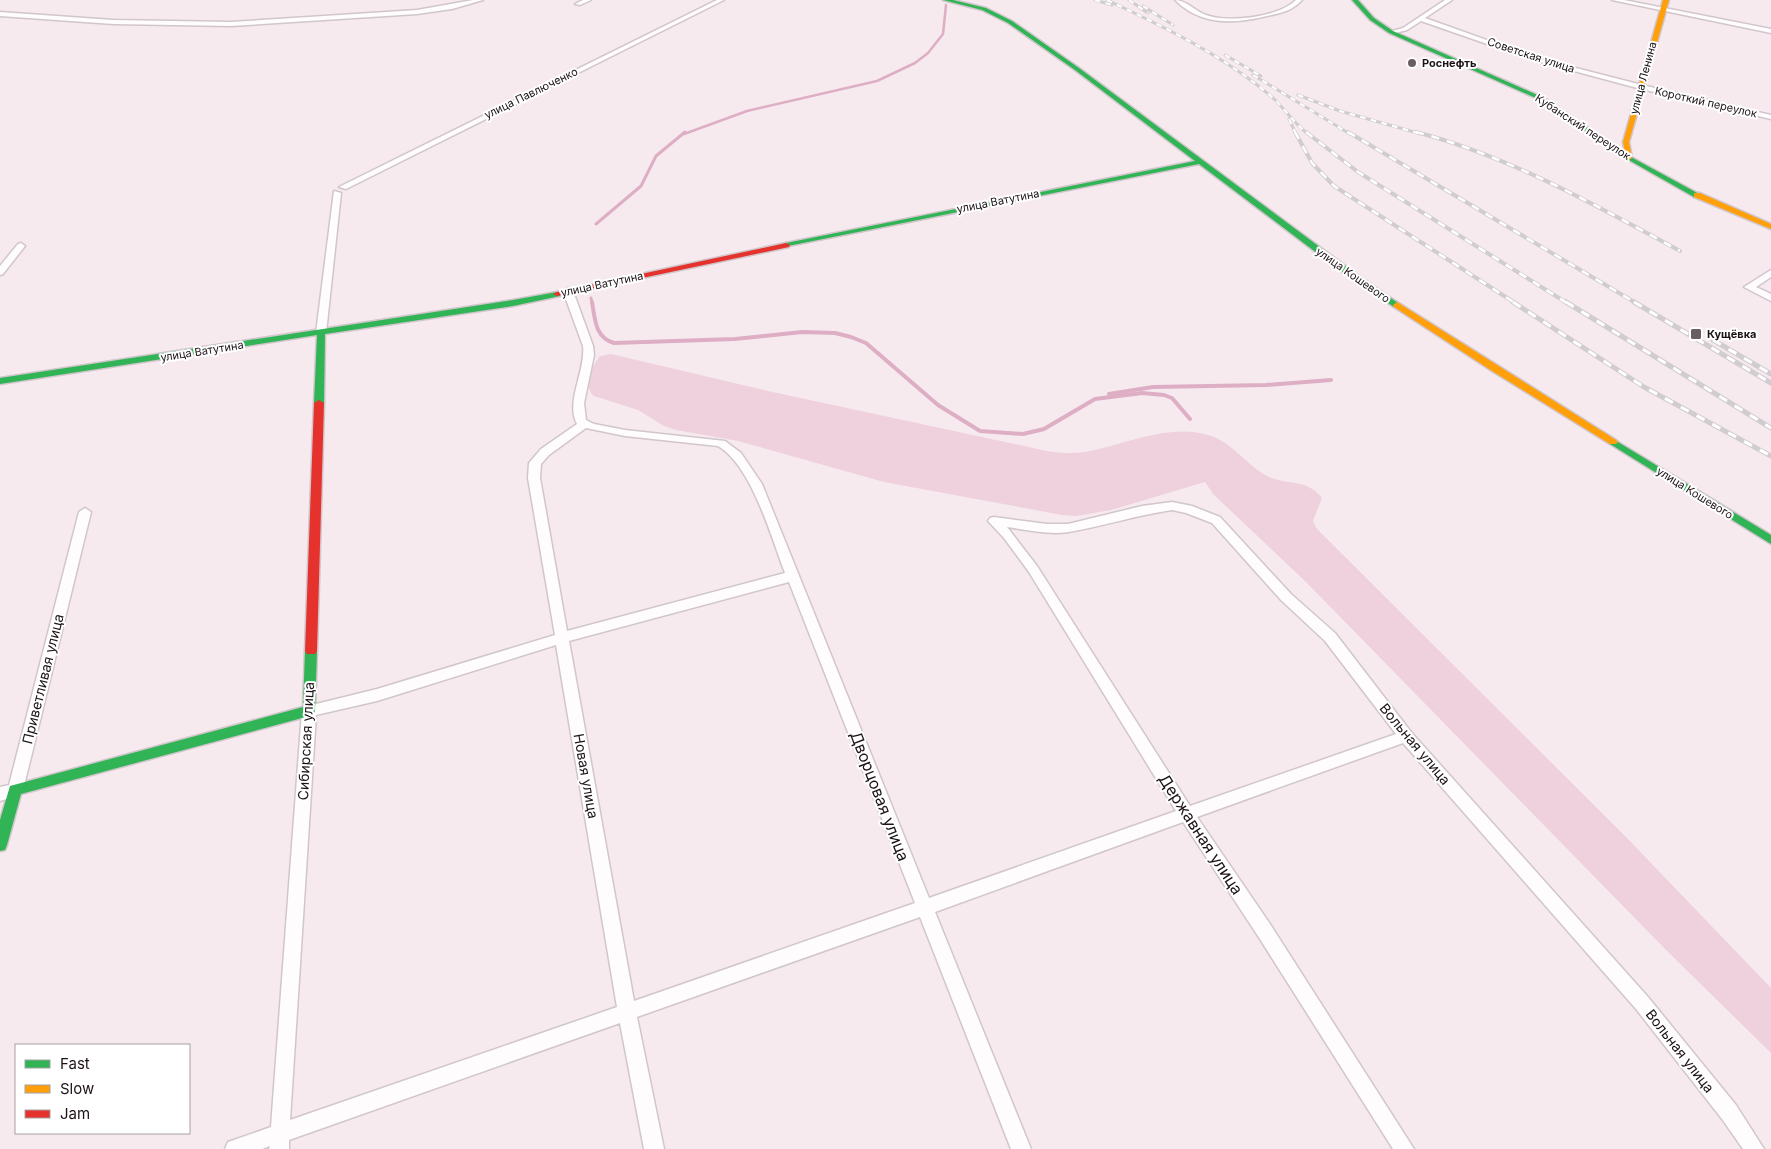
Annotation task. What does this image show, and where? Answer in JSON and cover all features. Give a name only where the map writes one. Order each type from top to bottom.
[{"type":"street","points":[[0,14],[113,22],[231,24],[417,12],[452,7],[480,0]]},
{"type":"street","points":[[578,4],[588,0]]},
{"type":"street","name":"улица Павлюченко","points":[[321,333],[340,190],[368,173],[721,0]]},
{"type":"street","name":"улица Кошевого","points":[[946,0],[984,9],[1010,22],[1077,69],[1353,276],[1434,330],[1771,540]]},
{"type":"street","points":[[1178,0],[1199,16],[1221,21],[1236,21],[1285,10],[1292,8],[1299,0]]},
{"type":"street","name":"Кубанский переулок","points":[[1355,0],[1368,16],[1392,32],[1540,98],[1629,158],[1707,200],[1771,227]]},
{"type":"street","points":[[1392,32],[1405,29],[1449,0]]},
{"type":"street","points":[[1615,0],[1664,5],[1771,31]]},
{"type":"street","name":"улица Ленина","points":[[1629,158],[1626,142],[1664,5]]},
{"type":"street","name":"Советская улица","points":[[1422,19],[1535,59],[1641,87]]},
{"type":"street","name":"Короткий переулок","points":[[1641,87],[1771,117]]},
{"type":"street","name":"улица Ватутина","points":[[0,381],[513,303],[968,207],[1199,162]]},
{"type":"street","points":[[0,272],[21,246]]},
{"type":"street","points":[[1771,273],[1749,287],[1771,298]]},
{"type":"street","points":[[568,291],[588,346],[589,355],[579,402],[580,422],[584,425]]},
{"type":"street","name":"Сибирская улица","points":[[279,1149],[309,711],[321,333]]},
{"type":"street","name":"Дворцовая улица","points":[[584,425],[612,431],[721,443],[739,455],[756,484],[1021,1149]]},
{"type":"street","name":"Новая улица","points":[[584,425],[545,452],[536,463],[534,478],[627,1012],[654,1149]]},
{"type":"street","name":"Вольная улица","points":[[994,521],[1047,528],[1068,528],[1142,510],[1172,506],[1188,509],[1216,520],[1286,597],[1330,638],[1406,736],[1642,1003],[1729,1112],[1754,1149]]},
{"type":"street","name":"Приветливая улица","points":[[0,845],[85,512]]},
{"type":"street","name":"Державная улица","points":[[994,521],[1008,535],[1034,569],[1187,814],[1264,930],[1404,1149]]},
{"type":"street","points":[[0,794],[309,711],[377,695],[562,638],[793,576]]},
{"type":"street","points":[[235,1149],[924,908],[1406,736]]},
{"type":"shaded area","points":[[611,354],[768,391],[1052,452],[1085,452],[1162,433],[1193,432],[1217,438],[1267,476],[1303,485],[1316,492],[1322,498],[1313,521],[1317,529],[1627,838],[1771,988],[1771,1053],[1666,950],[1306,582],[1213,494],[1205,482],[1111,510],[1077,516],[1062,515],[884,482],[738,441],[676,430],[664,426],[638,410],[594,396],[590,392],[589,387],[591,371],[600,356]]},
{"type":"waterway","points":[[684,134],[747,111],[877,81],[915,63],[928,53],[943,34],[946,5]]},
{"type":"waterway","points":[[596,224],[641,186],[656,156],[685,132]]},
{"type":"waterway","points":[[591,298],[592,303]]},
{"type":"waterway","points":[[592,302],[599,332],[603,337],[614,343],[735,339],[802,332],[835,333],[851,337],[866,343],[938,405],[980,431],[1023,434],[1044,429],[1095,399],[1142,393],[1164,395],[1172,398],[1190,419]]},
{"type":"waterway","points":[[1109,394],[1153,387],[1266,385],[1331,380]]},
{"type":"railway","points":[[1095,0],[1112,5]]},
{"type":"railway","points":[[1107,0],[1193,43],[1235,69],[1273,98],[1308,134]]},
{"type":"railway","points":[[1129,0],[1148,13]]},
{"type":"railway","points":[[1143,6],[1173,25]]},
{"type":"railway","points":[[1225,55],[1261,76]]},
{"type":"railway","points":[[1253,75],[1350,134]]},
{"type":"railway","points":[[1298,95],[1340,111],[1421,134]]},
{"type":"railway","points":[[1289,119],[1295,133]]},
{"type":"railway","points":[[1306,132],[1358,172],[1567,303]]},
{"type":"railway","points":[[1348,132],[1636,303]]},
{"type":"railway","points":[[1416,132],[1451,142],[1519,169],[1584,200],[1680,251]]},
{"type":"railway","points":[[1295,133],[1312,163],[1334,186],[1515,303]]},
{"type":"railway","points":[[1513,302],[1644,387],[1771,456]]},
{"type":"railway","points":[[1566,302],[1771,428]]},
{"type":"railway","points":[[1634,302],[1771,383]]},
{"type":"railway","points":[[1713,340],[1771,374]]},
{"type":"traffic: fast","points":[[946,0],[984,9],[1010,22],[1077,69],[1353,276],[1397,305]]},
{"type":"traffic: fast","points":[[1355,0],[1372,19],[1391,32],[1540,98],[1629,158],[1697,195]]},
{"type":"traffic: fast","points":[[786,245],[1199,162]]},
{"type":"traffic: fast","points":[[0,381],[513,303],[557,294]]},
{"type":"traffic: fast","points":[[319,403],[321,333]]},
{"type":"traffic: fast","points":[[1613,442],[1771,540]]},
{"type":"traffic: fast","points":[[0,845],[15,790],[309,711],[311,651]]},
{"type":"traffic: slow","points":[[1629,158],[1626,142],[1666,0]]},
{"type":"traffic: slow","points":[[1697,195],[1771,227]]},
{"type":"traffic: slow","points":[[1397,305],[1495,369],[1613,442]]},
{"type":"traffic: jam","points":[[557,294],[786,245]]},
{"type":"traffic: jam","points":[[311,651],[319,403]]},
{"type":"place","name":"Роснефть","points":[[1412,63]]},
{"type":"place","name":"Кущёвка","points":[[1696,334]]}]
